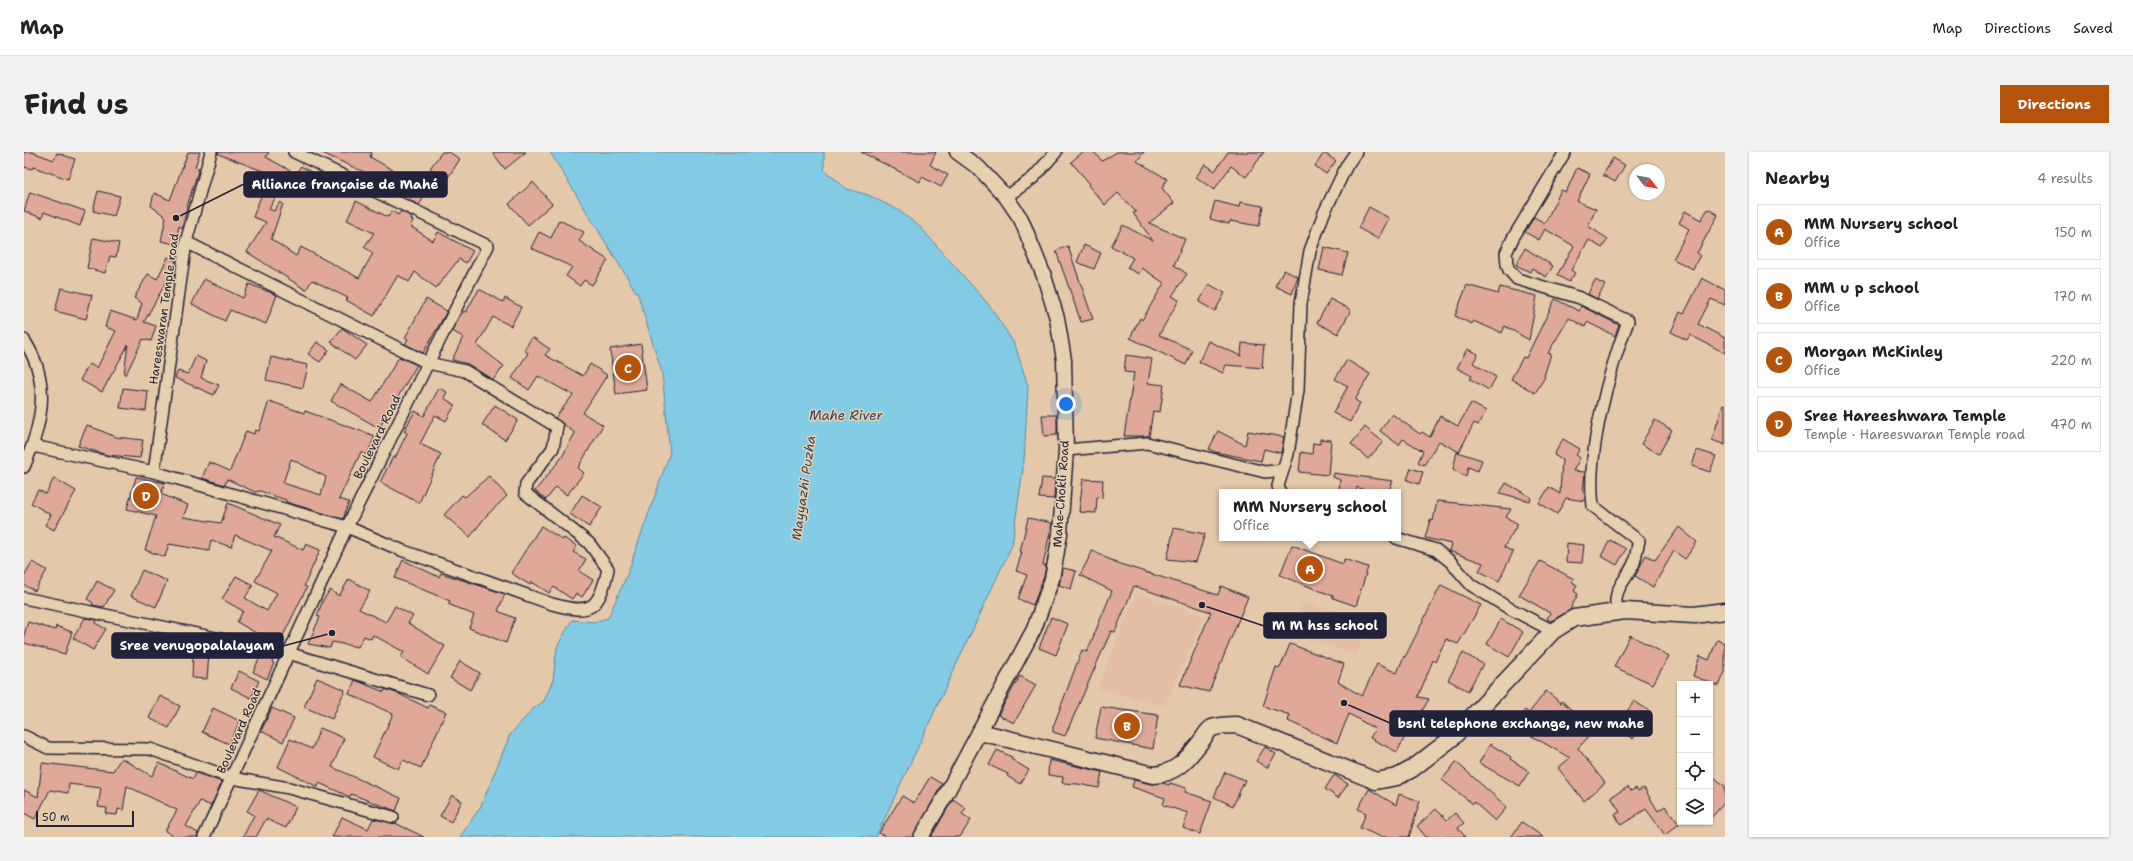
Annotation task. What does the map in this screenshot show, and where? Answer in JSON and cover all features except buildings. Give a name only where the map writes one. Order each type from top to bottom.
[{"type":"main road","points":[[980,732],[1153,775],[1164,774],[1177,768],[1211,728],[1223,725],[1237,725],[1376,781],[1385,781],[1412,769],[1452,738],[1553,632],[1574,618],[1618,612],[1694,616],[1725,611]]},
{"type":"street","name":"Hareeswaran Temple road","points":[[154,472],[186,242],[211,152]]},
{"type":"street","name":"Boulevard Road","points":[[204,837],[347,527],[488,246],[294,152]]},
{"type":"street","name":"Mahe-Chokli Road","points":[[921,837],[980,732],[1034,630],[1052,579],[1060,534],[1066,450],[1064,360],[1056,318],[1034,247],[1021,219],[1006,197],[979,168],[957,152]]},
{"type":"street","points":[[1006,197],[1033,178],[1056,152]]},
{"type":"street","points":[[1279,489],[1278,486],[1288,454],[1298,390],[1301,303],[1310,251],[1324,212],[1347,165],[1356,152]]},
{"type":"street","points":[[1565,152],[1510,244],[1506,253],[1507,264],[1509,270],[1517,279],[1580,298],[1628,321],[1621,340],[1596,432],[1591,491],[1593,506],[1639,541],[1634,563],[1620,584],[1615,605],[1618,612]]},
{"type":"street","points":[[33,446],[154,472],[347,527],[401,550],[484,581],[575,611],[584,610],[595,604],[604,588],[608,569],[589,543],[525,493],[526,484],[554,448],[557,427],[465,371],[428,363],[186,242]]},
{"type":"street","points":[[24,340],[29,348],[42,380],[40,414],[33,446],[24,467]]},
{"type":"street","points":[[1066,450],[1147,443],[1265,472],[1283,470]]},
{"type":"street","points":[[1401,540],[1436,550],[1451,562],[1471,585],[1507,608],[1553,632]]},
{"type":"street","points":[[24,598],[288,653],[428,695]]},
{"type":"street","points":[[24,736],[48,748],[150,749],[232,778],[289,788],[393,817]]},
{"type":"shaded area","points":[[1137,593],[1205,616],[1164,706],[1097,688]]},
{"type":"shaded area","points":[[1303,603],[1370,621],[1356,655],[1292,633]]},
{"type":"water","name":"Mahe River","points":[[550,152],[824,152],[824,170],[847,189],[868,195],[898,210],[920,227],[989,305],[1015,345],[1028,386],[1024,461],[1012,545],[876,837],[460,837],[481,806],[510,735],[533,709],[544,701],[553,680],[557,647],[572,620],[594,622],[608,618],[627,575],[670,453],[662,373],[638,295]]},
{"type":"place","name":"Alliance française de Mahé","points":[[176,218]]},
{"type":"place","name":"Morgan McKinley","points":[[628,368]]},
{"type":"place","name":"Sree Hareeshwara Temple","points":[[146,496]]},
{"type":"place","name":"MM Nursery school","points":[[1310,569]]},
{"type":"place","name":"M M hss school","points":[[1202,605]]},
{"type":"place","name":"Sree venugopalalayam","points":[[332,633]]},
{"type":"place","name":"bsnl telephone exchange, new mahe","points":[[1344,703]]},
{"type":"place","name":"MM u p school","points":[[1127,726]]},
{"type":"water label","name":"Mayyazhi Puzha","points":[[803,488]]}]
